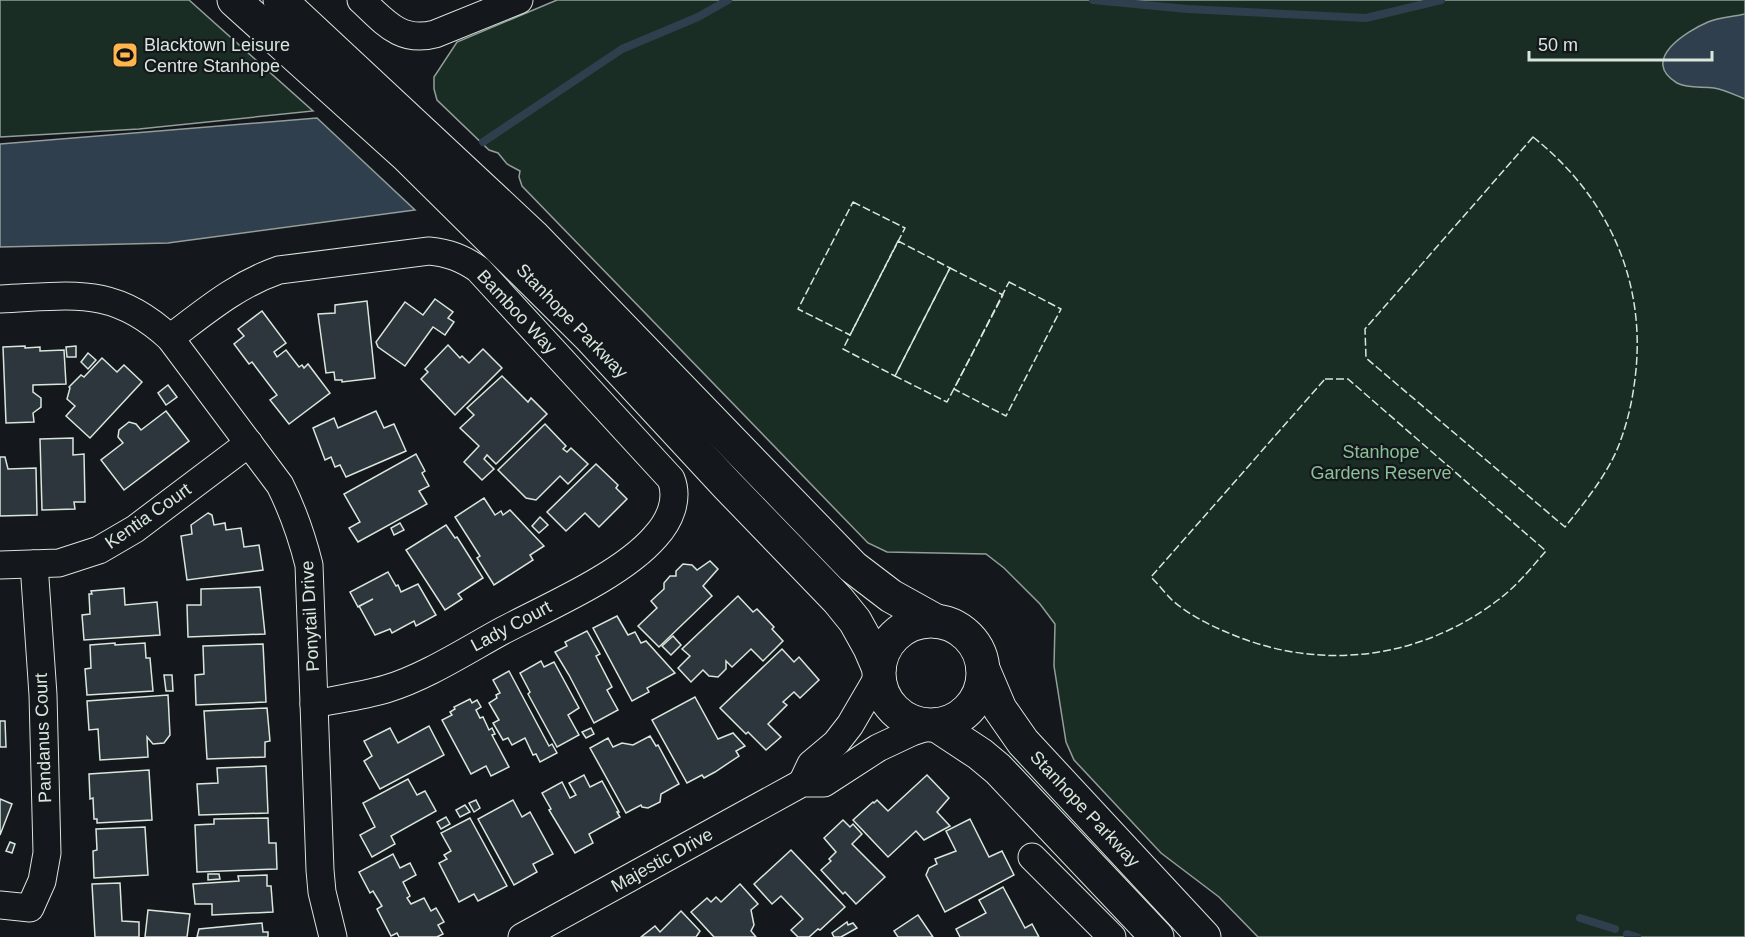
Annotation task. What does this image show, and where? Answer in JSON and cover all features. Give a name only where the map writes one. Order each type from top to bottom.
[{"type":"main road","name":"Stanhope Parkway","points":[[234,0],[407,156],[590,337],[728,486],[838,600],[855,621],[870,648],[878,673]]},
{"type":"main road","name":"Stanhope Parkway","points":[[280,0],[533,236],[853,567],[891,596],[936,621]]},
{"type":"main road","points":[[922,621],[936,621],[956,627],[968,636],[977,649],[983,669],[980,692],[975,702],[958,718],[934,725],[907,720],[896,712],[887,702],[878,673],[881,656],[888,643],[897,633],[922,621]]},
{"type":"main road","name":"Stanhope Parkway","points":[[983,669],[1000,710],[1023,742],[1204,937]]},
{"type":"main road","name":"Stanhope Parkway","points":[[934,725],[980,754],[998,769],[1157,937]]},
{"type":"street","points":[[361,0],[390,27],[405,36],[421,38],[519,0]]},
{"type":"street","name":"Bamboo Way","points":[[170,338],[234,290],[255,278],[279,270],[429,250],[446,252],[478,269],[663,468],[675,489],[675,499]]},
{"type":"street","name":"Ponytail Drive","points":[[0,299],[94,297],[136,311],[153,322],[170,338],[280,485],[292,510],[309,565],[320,870],[322,892],[333,937]]},
{"type":"street","name":"Kentia Court","points":[[0,565],[59,563],[78,558],[117,541],[249,442]]},
{"type":"street","name":"Lady Court","points":[[314,704],[387,688],[433,668],[606,576],[633,557],[655,537],[665,523],[675,499]]},
{"type":"street","name":"Pandanus Court","points":[[0,904],[30,908],[42,880],[47,853],[43,694],[34,564]]},
{"type":"street","name":"Majestic Drive","points":[[802,783],[811,764],[836,743],[850,724],[878,673]]},
{"type":"street","name":"Majestic Drive","points":[[522,937],[802,783],[824,783],[878,748],[934,725]]},
{"type":"street","points":[[1032,857],[1112,937]]},
{"type":"green space","name":"Blacktown Leisure Centre Stanhope","points":[[0,0],[189,0],[313,111],[139,129],[0,137]]},
{"type":"green space","name":"Stanhope Gardens Reserve","points":[[557,0],[1745,0],[1745,937],[1258,937],[1219,897],[1161,853],[1074,760],[1066,742],[1054,666],[1055,624],[1040,604],[1004,568],[986,554],[887,552],[868,543],[522,186],[520,171],[507,164],[498,153],[489,150],[437,100],[434,77],[457,42]]},
{"type":"water","points":[[1745,14],[1745,99],[1709,87],[1682,85],[1667,74],[1663,65],[1665,56],[1670,47],[1679,39],[1708,22]]},
{"type":"water","points":[[317,118],[415,210],[168,243],[0,247],[0,144]]},
{"type":"building","points":[[435,299],[453,312],[448,318],[454,322],[445,335],[433,327],[405,366],[378,347],[376,342],[405,302],[423,315]]},
{"type":"building","points":[[367,301],[375,378],[342,382],[342,380],[335,380],[334,372],[326,373],[318,314],[335,313],[335,305]]},
{"type":"building","points":[[262,311],[286,343],[274,352],[277,357],[286,350],[299,367],[302,365],[304,368],[308,364],[330,393],[289,424],[270,400],[277,395],[252,362],[249,364],[234,344],[244,336],[238,329]]},
{"type":"building","points":[[448,345],[460,358],[462,356],[469,363],[483,349],[502,368],[455,415],[421,379],[428,372],[425,369]]},
{"type":"building","points":[[25,346],[25,348],[40,347],[40,351],[64,350],[66,384],[33,385],[33,392],[41,398],[41,407],[33,413],[34,422],[6,423],[3,347]]},
{"type":"building","points":[[76,346],[76,357],[67,357],[66,347]]},
{"type":"building","points":[[88,353],[96,360],[88,369],[81,362]]},
{"type":"building","points":[[102,358],[117,372],[124,365],[142,382],[90,438],[66,416],[75,406],[67,399],[69,387],[81,375],[84,377]]},
{"type":"building","points":[[502,376],[528,402],[531,398],[547,414],[496,464],[487,455],[484,459],[494,469],[482,480],[464,462],[479,446],[460,428],[474,415],[467,408]]},
{"type":"building","points":[[168,385],[177,397],[166,405],[158,393]]},
{"type":"building","points":[[166,411],[189,441],[124,490],[101,460],[123,443],[118,437],[119,430],[129,422],[136,424],[141,430]]},
{"type":"building","points":[[376,411],[384,428],[394,424],[406,451],[346,477],[340,465],[335,467],[331,457],[325,460],[313,428],[334,418],[338,428]]},
{"type":"building","points":[[545,424],[566,446],[563,449],[567,452],[571,448],[588,464],[568,484],[560,476],[536,500],[526,498],[498,470]]},
{"type":"building","points":[[73,438],[73,455],[84,454],[85,502],[74,502],[75,509],[42,510],[40,439]]},
{"type":"building","points":[[416,454],[425,471],[422,473],[429,486],[419,491],[427,504],[358,542],[349,528],[360,522],[344,494]]},
{"type":"building","points":[[0,457],[5,457],[8,469],[36,468],[37,515],[0,516]]},
{"type":"building","points":[[596,464],[618,485],[616,488],[627,499],[599,527],[585,513],[566,531],[547,512]]},
{"type":"building","points":[[484,498],[495,515],[501,511],[503,515],[510,510],[544,546],[530,555],[533,560],[494,585],[477,558],[480,556],[455,517]]},
{"type":"building","points":[[208,513],[212,515],[214,525],[225,523],[226,530],[241,528],[244,547],[259,545],[263,570],[187,580],[181,536],[192,534],[191,525]]},
{"type":"building","points":[[540,517],[548,525],[539,533],[532,526]]},
{"type":"building","points":[[400,523],[404,530],[394,535],[391,528]]},
{"type":"building","points":[[446,525],[455,538],[457,537],[483,578],[458,594],[462,599],[445,610],[406,550]]},
{"type":"building","points":[[710,561],[718,569],[703,586],[712,596],[659,647],[638,626],[657,608],[651,601],[664,589],[664,583],[670,576],[676,576],[676,571],[683,564],[692,565],[697,570]]},
{"type":"building","points":[[388,572],[401,592],[418,584],[436,615],[416,626],[414,621],[392,633],[390,629],[375,635],[350,592]]},
{"type":"building","points":[[260,587],[265,634],[188,637],[187,605],[201,605],[201,589]]},
{"type":"building","points":[[124,588],[125,605],[157,602],[160,635],[84,640],[82,615],[90,614],[89,594],[92,594],[91,591]]},
{"type":"building","points":[[738,596],[753,612],[757,609],[774,627],[772,629],[783,641],[763,661],[751,649],[732,667],[726,661],[726,669],[718,677],[709,676],[703,670],[691,682],[678,668],[690,656],[682,649]]},
{"type":"building","points":[[617,616],[628,635],[635,632],[641,643],[646,641],[675,673],[647,688],[649,692],[632,701],[593,628]]},
{"type":"building","points":[[587,631],[600,654],[596,656],[612,687],[607,690],[618,710],[594,723],[555,652],[567,646],[565,642]]},
{"type":"building","points":[[673,636],[681,645],[671,655],[662,646]]},
{"type":"building","points":[[115,643],[115,645],[145,643],[146,658],[150,658],[153,691],[87,695],[85,669],[91,668],[90,645]]},
{"type":"building","points":[[263,644],[266,702],[196,705],[195,675],[204,674],[203,646]]},
{"type":"building","points":[[782,649],[794,662],[799,657],[819,680],[800,698],[794,692],[783,702],[787,705],[768,724],[781,737],[766,750],[720,708]]},
{"type":"building","points":[[541,661],[544,667],[554,662],[579,708],[568,715],[579,735],[557,747],[528,694],[530,692],[520,673]]},
{"type":"building","points":[[509,671],[549,746],[552,744],[557,753],[540,762],[536,754],[533,755],[525,738],[512,745],[508,738],[503,740],[493,723],[499,720],[489,703],[500,693],[493,680]]},
{"type":"building","points":[[164,675],[172,675],[173,691],[166,691]]},
{"type":"building","points":[[168,695],[170,735],[164,743],[153,744],[147,737],[148,757],[100,760],[98,729],[89,730],[87,701]]},
{"type":"building","points":[[695,697],[718,739],[733,733],[745,746],[736,751],[739,756],[715,772],[704,778],[702,775],[687,783],[652,720]]},
{"type":"building","points":[[470,699],[472,703],[477,700],[481,707],[476,710],[480,718],[483,717],[489,730],[492,728],[495,734],[492,735],[509,767],[491,776],[486,766],[471,774],[442,720],[452,715],[450,712],[455,709],[454,707]]},
{"type":"building","points":[[267,708],[270,741],[265,742],[265,757],[207,759],[204,711]]},
{"type":"building","points":[[0,721],[5,721],[6,747],[0,747]]},
{"type":"building","points":[[429,726],[444,755],[380,789],[364,761],[372,756],[364,741],[390,728],[398,743]]},
{"type":"building","points":[[591,728],[594,734],[586,738],[582,732]]},
{"type":"building","points":[[650,736],[656,746],[658,745],[679,784],[661,794],[660,802],[648,808],[641,805],[626,813],[590,748],[608,738],[613,747],[622,743],[633,745]]},
{"type":"building","points":[[266,766],[268,813],[199,815],[197,784],[218,783],[217,768]]},
{"type":"building","points":[[149,770],[152,820],[97,823],[97,819],[94,819],[93,798],[90,799],[89,774]]},
{"type":"building","points":[[584,775],[590,787],[602,781],[620,817],[589,834],[593,843],[575,853],[549,810],[551,809],[542,793],[562,782],[570,798],[576,795],[569,783]]},
{"type":"building","points":[[927,775],[949,798],[937,812],[950,826],[924,840],[916,831],[888,857],[853,820],[877,800],[888,811]]},
{"type":"building","points":[[408,779],[417,795],[425,791],[436,811],[391,836],[395,844],[372,857],[360,835],[375,827],[363,803]]},
{"type":"building","points":[[0,799],[12,804],[0,835]]},
{"type":"building","points":[[476,800],[480,808],[474,812],[469,803]]},
{"type":"building","points":[[513,800],[522,817],[530,812],[553,854],[533,864],[537,872],[514,885],[478,819]]},
{"type":"building","points":[[465,805],[470,812],[460,817],[456,810]]},
{"type":"building","points":[[446,817],[450,824],[441,829],[437,822]]},
{"type":"building","points":[[268,818],[269,843],[276,843],[277,869],[197,872],[195,825],[214,824],[214,819]]},
{"type":"building","points":[[470,818],[507,886],[478,901],[474,894],[459,902],[439,863],[447,859],[444,855],[451,851],[441,833]]},
{"type":"building","points":[[970,819],[989,857],[1002,851],[1014,875],[945,912],[926,875],[929,868],[937,864],[935,859],[956,851],[946,831]]},
{"type":"building","points":[[843,820],[850,827],[853,824],[862,834],[852,844],[885,877],[856,904],[845,892],[843,894],[821,870],[831,861],[829,859],[836,852],[824,838]]},
{"type":"building","points":[[145,827],[148,875],[94,878],[93,851],[97,850],[96,829]]},
{"type":"building","points":[[10,842],[15,844],[12,853],[6,851]]},
{"type":"building","points":[[791,850],[845,907],[809,937],[798,937],[791,930],[803,919],[781,896],[772,904],[754,884]]},
{"type":"building","points":[[393,854],[400,868],[410,863],[416,875],[403,882],[410,896],[407,898],[411,904],[424,898],[431,911],[436,908],[444,922],[438,925],[443,934],[437,937],[399,937],[397,933],[391,936],[377,909],[382,906],[373,891],[370,893],[359,872]]},
{"type":"building","points":[[208,874],[219,874],[220,879],[208,880]]},
{"type":"building","points":[[267,875],[267,886],[271,886],[273,912],[212,915],[212,904],[195,904],[193,884],[239,881],[238,876]]},
{"type":"building","points":[[120,883],[122,921],[139,922],[139,937],[95,937],[92,884]]},
{"type":"building","points":[[740,884],[758,904],[751,910],[754,925],[751,931],[756,937],[714,937],[691,912],[707,898],[711,902],[716,897],[721,902]]},
{"type":"building","points":[[1003,887],[1025,928],[1032,924],[1039,937],[960,937],[956,929],[986,913],[979,900]]},
{"type":"building","points":[[148,910],[190,914],[187,937],[145,937]]},
{"type":"building","points":[[681,911],[700,931],[696,937],[641,937],[655,926],[660,932]]},
{"type":"building","points":[[918,915],[933,937],[898,937],[894,931]]},
{"type":"building","points":[[847,922],[848,925],[853,923],[857,928],[841,937],[834,937],[832,933]]},
{"type":"building","points":[[262,923],[263,932],[268,932],[268,937],[197,937],[199,929]]},
{"type":"waterway","points":[[483,142],[622,49],[698,17],[728,0]]},
{"type":"waterway","points":[[1093,0],[1187,9],[1366,18],[1441,0]]},
{"type":"waterway","points":[[1580,918],[1615,929]]},
{"type":"waterway","points":[[1627,934],[1637,937]]},
{"type":"fence","points":[[1533,137],[1560,161],[1584,188],[1603,217],[1618,248],[1629,280],[1636,314],[1637,349],[1634,386],[1622,436],[1605,472],[1565,527],[1366,358],[1365,329],[1533,137]]},
{"type":"fence","points":[[853,202],[905,228],[850,335],[798,309],[853,202]]},
{"type":"fence","points":[[898,241],[950,268],[895,376],[843,349],[898,241]]},
{"type":"fence","points":[[950,268],[1003,295],[947,402],[895,376],[950,268]]},
{"type":"fence","points":[[1009,282],[1061,309],[1006,416],[954,389],[1009,282]]},
{"type":"fence","points":[[1325,379],[1348,379],[1546,551],[1505,595],[1468,620],[1436,636],[1403,647],[1369,653],[1335,655],[1300,653],[1265,646],[1223,631],[1200,620],[1172,600],[1151,577],[1325,379]]},
{"type":"place","name":"Blacktown Leisure Centre Stanhope","points":[[125,55]]}]
